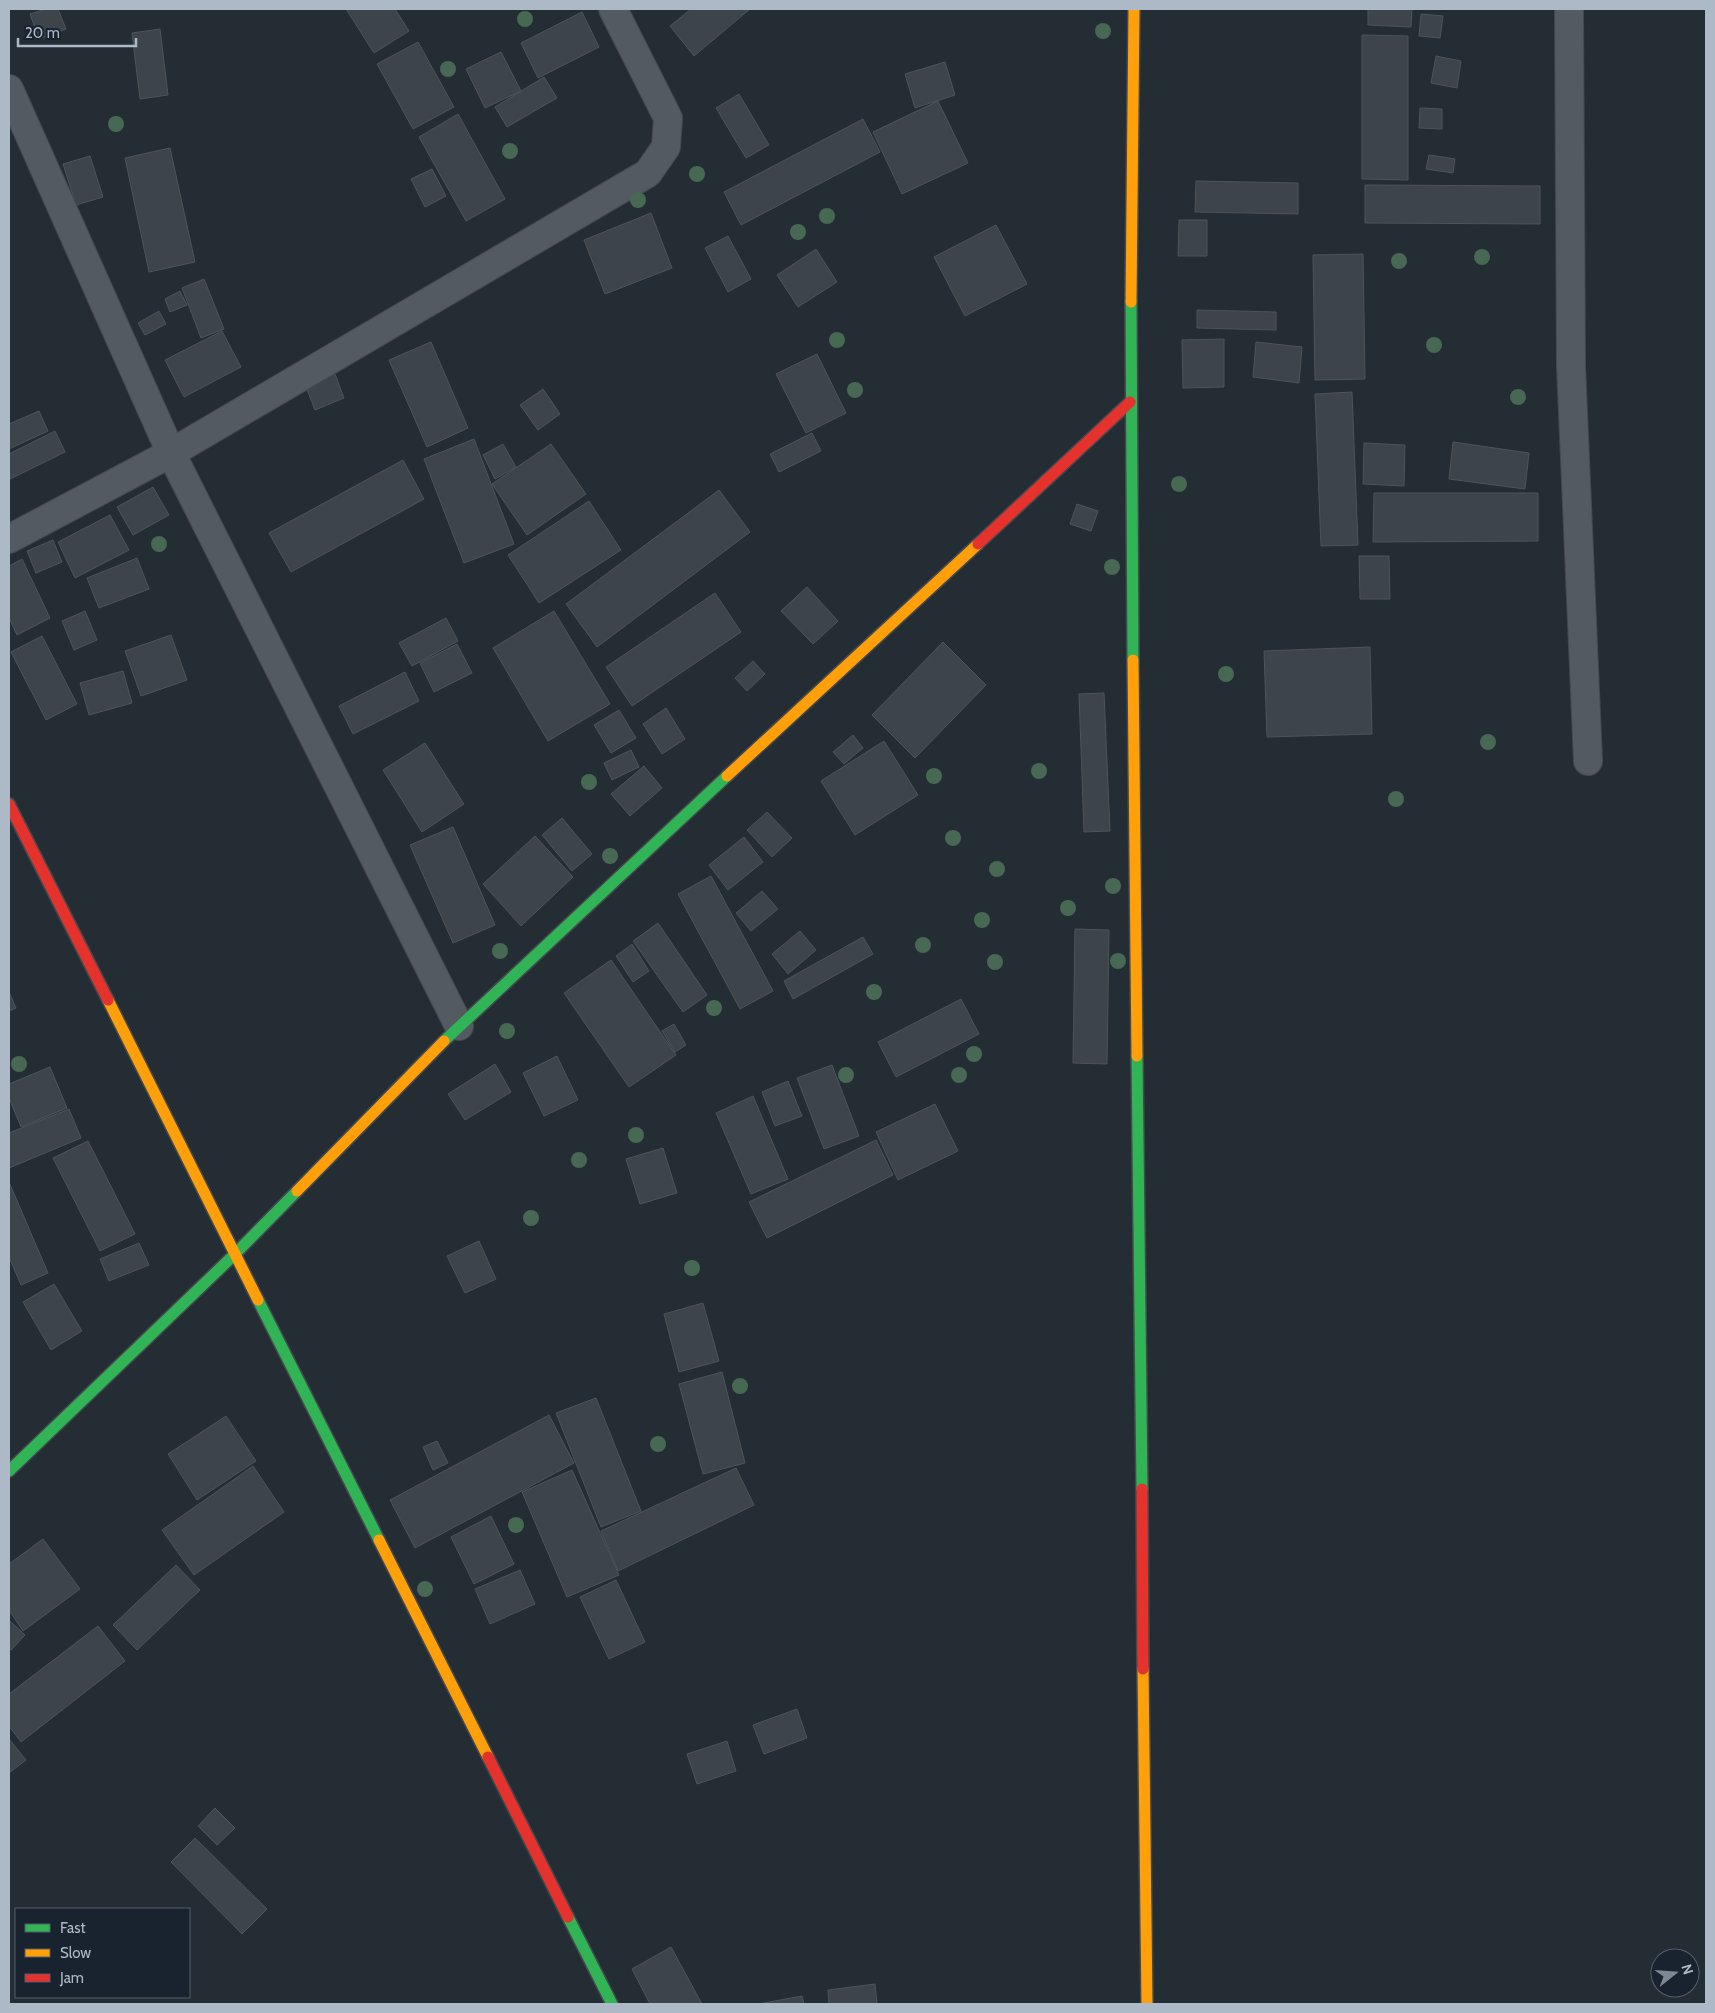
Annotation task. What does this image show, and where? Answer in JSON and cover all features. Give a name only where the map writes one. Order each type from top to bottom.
[{"type":"street","points":[[9,539],[171,453],[648,173],[666,147],[668,118],[613,9]]},
{"type":"street","points":[[1134,9],[1130,402],[1147,2004]]},
{"type":"street","points":[[1569,9],[1571,366],[1588,760]]},
{"type":"street","points":[[9,90],[171,453],[459,1026]]},
{"type":"street","points":[[9,1471],[235,1254],[459,1026],[1130,402]]},
{"type":"street","points":[[9,804],[612,2004]]},
{"type":"building","points":[[46,9],[58,9],[66,29],[39,39],[30,14]]},
{"type":"building","points":[[346,9],[395,9],[409,31],[374,53]]},
{"type":"building","points":[[691,9],[750,9],[694,56],[670,26]]},
{"type":"building","points":[[1368,9],[1412,9],[1411,27],[1368,25]]},
{"type":"building","points":[[582,12],[599,47],[538,78],[521,43]]},
{"type":"building","points":[[1421,14],[1443,16],[1440,38],[1419,36]]},
{"type":"building","points":[[160,29],[168,95],[140,99],[132,33]]},
{"type":"building","points":[[1362,35],[1408,36],[1408,180],[1362,179]]},
{"type":"building","points":[[418,42],[454,107],[413,129],[377,64]]},
{"type":"building","points":[[501,52],[521,91],[485,108],[466,69]]},
{"type":"building","points":[[1436,56],[1461,61],[1457,88],[1431,83]]},
{"type":"building","points":[[945,62],[955,95],[915,108],[905,74]]},
{"type":"building","points":[[544,77],[557,98],[507,127],[495,107]]},
{"type":"building","points":[[739,94],[769,145],[746,158],[716,108]]},
{"type":"building","points":[[938,101],[968,163],[902,194],[873,132]]},
{"type":"building","points":[[1420,108],[1442,109],[1442,129],[1419,128]]},
{"type":"building","points":[[458,114],[505,199],[466,221],[419,137]]},
{"type":"building","points":[[863,119],[880,152],[741,225],[724,192]]},
{"type":"building","points":[[170,148],[195,262],[149,272],[125,158]]},
{"type":"building","points":[[1429,155],[1455,159],[1453,173],[1426,169]]},
{"type":"building","points":[[90,156],[103,197],[76,205],[63,164]]},
{"type":"building","points":[[432,169],[446,196],[425,207],[411,179]]},
{"type":"building","points":[[1196,181],[1298,183],[1298,214],[1195,212]]},
{"type":"building","points":[[1365,185],[1540,186],[1540,224],[1365,223]]},
{"type":"building","points":[[651,213],[672,268],[605,294],[584,240]]},
{"type":"building","points":[[1179,220],[1207,220],[1207,256],[1178,256]]},
{"type":"building","points":[[996,225],[1027,284],[965,316],[934,257]]},
{"type":"building","points":[[728,236],[751,279],[728,292],[705,248]]},
{"type":"building","points":[[816,249],[837,282],[798,307],[777,275]]},
{"type":"building","points":[[1363,254],[1365,379],[1315,380],[1313,255]]},
{"type":"building","points":[[204,279],[224,329],[201,338],[182,288]]},
{"type":"building","points":[[180,291],[187,305],[170,312],[165,299]]},
{"type":"building","points":[[1197,310],[1276,312],[1276,330],[1197,328]]},
{"type":"building","points":[[159,311],[166,324],[145,335],[138,323]]},
{"type":"building","points":[[222,331],[241,367],[184,397],[165,360]]},
{"type":"building","points":[[1224,339],[1224,387],[1183,388],[1182,340]]},
{"type":"building","points":[[431,342],[468,428],[427,447],[389,360]]},
{"type":"building","points":[[1256,342],[1302,347],[1299,383],[1253,377]]},
{"type":"building","points":[[817,354],[846,413],[806,433],[776,374]]},
{"type":"building","points":[[335,374],[344,398],[315,410],[306,387]]},
{"type":"building","points":[[543,389],[560,414],[538,430],[520,405]]},
{"type":"building","points":[[1352,392],[1358,545],[1321,546],[1315,394]]},
{"type":"building","points":[[39,411],[48,431],[9,449],[9,424]]},
{"type":"building","points":[[55,431],[65,452],[10,479],[9,454]]},
{"type":"building","points":[[812,433],[821,451],[779,472],[770,454]]},
{"type":"building","points":[[474,439],[514,544],[464,563],[424,459]]},
{"type":"building","points":[[1453,442],[1529,453],[1525,489],[1449,479]]},
{"type":"building","points":[[1364,443],[1405,445],[1404,486],[1363,484]]},
{"type":"building","points":[[503,444],[516,467],[495,479],[483,455]]},
{"type":"building","points":[[551,444],[586,494],[527,535],[492,484]]},
{"type":"building","points":[[403,460],[424,499],[291,572],[269,533]]},
{"type":"building","points":[[153,487],[169,515],[133,535],[117,507]]},
{"type":"building","points":[[719,490],[750,532],[597,647],[566,604]]},
{"type":"building","points":[[1374,493],[1538,493],[1538,541],[1373,542]]},
{"type":"building","points":[[589,501],[621,550],[539,603],[508,555]]},
{"type":"building","points":[[1077,504],[1098,511],[1091,531],[1070,524]]},
{"type":"building","points":[[110,515],[129,550],[75,578],[58,542]]},
{"type":"building","points":[[53,540],[62,562],[36,573],[27,551]]},
{"type":"building","points":[[1359,556],[1389,556],[1390,599],[1360,599]]},
{"type":"building","points":[[137,558],[149,589],[99,608],[87,578]]},
{"type":"building","points":[[22,559],[50,618],[17,635],[9,618],[9,566]]},
{"type":"building","points":[[807,587],[838,621],[813,644],[781,611]]},
{"type":"building","points":[[715,593],[741,632],[632,706],[606,667]]},
{"type":"building","points":[[85,611],[97,640],[74,650],[62,621]]},
{"type":"building","points":[[554,611],[610,704],[548,741],[493,648]]},
{"type":"building","points":[[446,618],[458,641],[412,666],[399,643]]},
{"type":"building","points":[[171,635],[187,680],[141,696],[125,651]]},
{"type":"building","points":[[42,636],[77,704],[46,720],[11,652]]},
{"type":"building","points":[[943,642],[986,685],[915,758],[872,715]]},
{"type":"building","points":[[457,644],[472,673],[434,692],[420,663]]},
{"type":"building","points":[[1370,647],[1372,734],[1267,737],[1264,651]]},
{"type":"building","points":[[753,661],[765,674],[747,691],[735,678]]},
{"type":"building","points":[[123,671],[132,703],[89,715],[80,683]]},
{"type":"building","points":[[405,672],[419,701],[353,734],[339,706]]},
{"type":"building","points":[[1104,693],[1110,831],[1084,832],[1079,694]]},
{"type":"building","points":[[666,708],[685,739],[662,754],[643,724]]},
{"type":"building","points":[[619,710],[636,738],[611,753],[594,725]]},
{"type":"building","points":[[853,735],[863,748],[844,764],[833,752]]},
{"type":"building","points":[[884,741],[918,795],[855,835],[821,781]]},
{"type":"building","points":[[425,743],[464,804],[422,832],[383,770]]},
{"type":"building","points":[[631,750],[639,767],[612,780],[604,763]]},
{"type":"building","points":[[644,766],[662,788],[630,816],[611,794]]},
{"type":"building","points":[[767,812],[792,838],[772,857],[747,830]]},
{"type":"building","points":[[562,818],[592,854],[572,871],[542,835]]},
{"type":"building","points":[[453,827],[495,925],[453,943],[410,845]]},
{"type":"building","points":[[535,836],[573,877],[521,926],[483,884]]},
{"type":"building","points":[[744,837],[763,862],[728,890],[709,865]]},
{"type":"building","points":[[711,876],[773,991],[740,1009],[678,894]]},
{"type":"building","points":[[762,891],[778,909],[751,931],[736,913]]},
{"type":"building","points":[[658,923],[707,995],[683,1012],[633,941]]},
{"type":"building","points":[[1075,929],[1109,930],[1107,1064],[1073,1063]]},
{"type":"building","points":[[800,931],[816,950],[788,974],[772,954]]},
{"type":"building","points":[[863,937],[873,954],[793,999],[784,981]]},
{"type":"building","points":[[632,944],[649,971],[633,982],[616,956]]},
{"type":"building","points":[[611,960],[676,1055],[629,1087],[564,993]]},
{"type":"building","points":[[9,992],[16,1008],[9,1011]]},
{"type":"building","points":[[961,999],[979,1034],[896,1077],[878,1042]]},
{"type":"building","points":[[674,1024],[686,1045],[675,1052],[662,1031]]},
{"type":"building","points":[[557,1056],[578,1100],[544,1116],[523,1073]]},
{"type":"building","points":[[495,1064],[511,1092],[465,1120],[448,1094]]},
{"type":"building","points":[[832,1065],[859,1136],[824,1149],[797,1078]]},
{"type":"building","points":[[50,1067],[67,1108],[21,1127],[9,1098],[9,1084]]},
{"type":"building","points":[[788,1081],[802,1116],[775,1126],[762,1092]]},
{"type":"building","points":[[753,1096],[788,1179],[751,1194],[716,1113]]},
{"type":"building","points":[[935,1104],[958,1151],[898,1180],[876,1132]]},
{"type":"building","points":[[69,1109],[81,1138],[9,1168],[9,1133]]},
{"type":"building","points":[[876,1140],[893,1175],[767,1238],[749,1202]]},
{"type":"building","points":[[88,1141],[135,1234],[100,1251],[53,1158]]},
{"type":"building","points":[[663,1148],[677,1193],[640,1204],[626,1159]]},
{"type":"building","points":[[9,1182],[48,1273],[21,1285],[9,1257]]},
{"type":"building","points":[[479,1241],[496,1279],[465,1293],[447,1256]]},
{"type":"building","points":[[139,1243],[149,1265],[109,1281],[100,1259]]},
{"type":"building","points":[[54,1284],[82,1331],[51,1350],[23,1302]]},
{"type":"building","points":[[703,1303],[719,1361],[679,1372],[664,1314]]},
{"type":"building","points":[[722,1372],[745,1463],[703,1474],[679,1384]]},
{"type":"building","points":[[596,1398],[641,1511],[601,1527],[556,1413]]},
{"type":"building","points":[[549,1415],[574,1463],[415,1548],[390,1500]]},
{"type":"building","points":[[226,1416],[256,1461],[197,1500],[168,1454]]},
{"type":"building","points":[[437,1441],[448,1463],[433,1470],[423,1447]]},
{"type":"building","points":[[253,1466],[284,1512],[194,1575],[162,1530]]},
{"type":"building","points":[[736,1468],[754,1505],[618,1571],[601,1531]]},
{"type":"building","points":[[572,1470],[619,1575],[567,1597],[522,1492]]},
{"type":"building","points":[[491,1516],[514,1564],[474,1584],[451,1537]]},
{"type":"building","points":[[43,1539],[80,1589],[23,1631],[9,1610],[9,1564]]},
{"type":"building","points":[[176,1565],[200,1590],[137,1650],[113,1625]]},
{"type":"building","points":[[520,1570],[535,1604],[490,1624],[475,1589]]},
{"type":"building","points":[[616,1580],[645,1642],[609,1659],[580,1597]]},
{"type":"building","points":[[9,1620],[25,1635],[11,1650],[9,1648]]},
{"type":"building","points":[[98,1626],[125,1661],[21,1742],[9,1726],[9,1694]]},
{"type":"building","points":[[797,1709],[807,1738],[764,1754],[753,1725]]},
{"type":"building","points":[[9,1739],[26,1760],[9,1773]]},
{"type":"building","points":[[727,1741],[736,1771],[697,1784],[687,1754]]},
{"type":"building","points":[[215,1808],[235,1828],[217,1845],[198,1826]]},
{"type":"building","points":[[195,1838],[267,1909],[242,1934],[171,1862]]},
{"type":"building","points":[[671,1947],[702,2004],[650,2004],[632,1969]]},
{"type":"building","points":[[875,1984],[877,2004],[829,2004],[828,1990]]},
{"type":"building","points":[[802,1996],[804,2004],[759,2004]]},
{"type":"traffic: fast","points":[[1131,302],[1133,660]]},
{"type":"traffic: fast","points":[[444,1041],[727,776]]},
{"type":"traffic: fast","points":[[1137,1056],[1142,1489]]},
{"type":"traffic: fast","points":[[9,1471],[235,1254],[297,1191]]},
{"type":"traffic: fast","points":[[258,1300],[379,1540]]},
{"type":"traffic: fast","points":[[568,1917],[612,2004]]},
{"type":"traffic: slow","points":[[1131,302],[1134,9]]},
{"type":"traffic: slow","points":[[727,776],[978,544]]},
{"type":"traffic: slow","points":[[1133,660],[1137,1056]]},
{"type":"traffic: slow","points":[[108,1000],[258,1300]]},
{"type":"traffic: slow","points":[[297,1191],[444,1041]]},
{"type":"traffic: slow","points":[[379,1540],[488,1757]]},
{"type":"traffic: slow","points":[[1143,1669],[1147,2004]]},
{"type":"traffic: jam","points":[[978,544],[1130,402]]},
{"type":"traffic: jam","points":[[9,804],[108,1000]]},
{"type":"traffic: jam","points":[[1142,1489],[1143,1669]]},
{"type":"traffic: jam","points":[[488,1757],[568,1917]]}]
